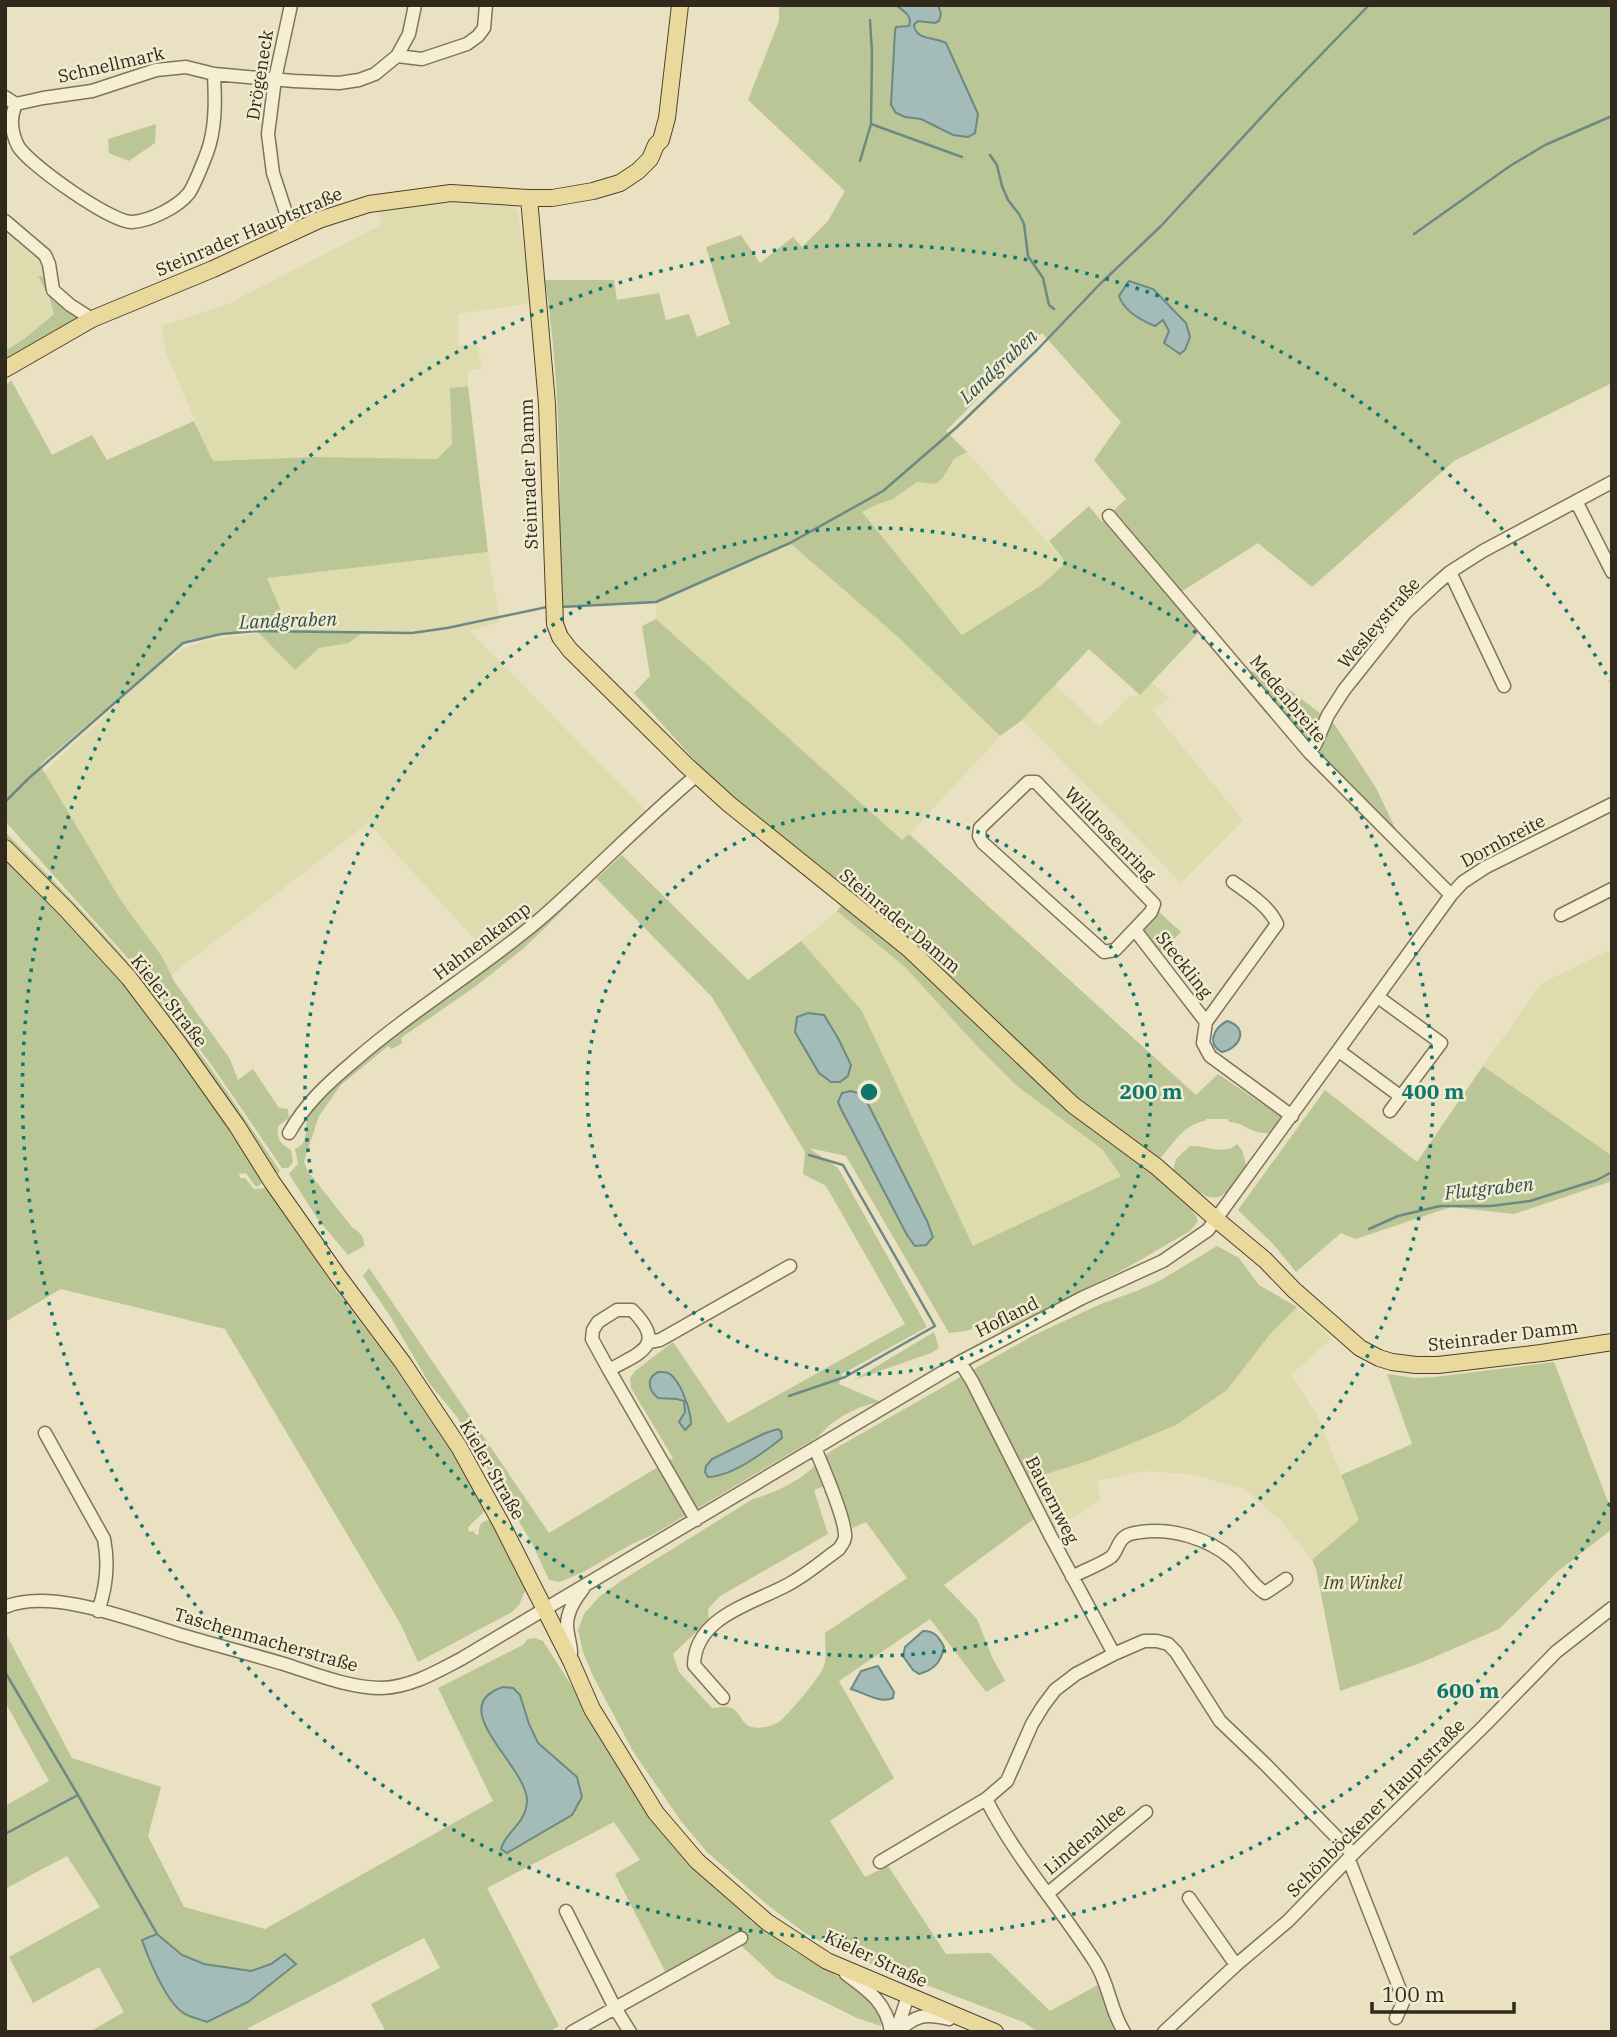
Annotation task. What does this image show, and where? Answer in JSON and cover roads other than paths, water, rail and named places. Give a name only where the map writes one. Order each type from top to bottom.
[{"type":"main road","name":"Steinrader Hauptstraße","points":[[5,369],[92,318],[213,269],[292,231],[369,204],[452,193],[529,198],[573,195],[620,183],[650,159],[661,140],[667,118],[680,5]]},
{"type":"main road","name":"Steinrader Damm","points":[[529,198],[547,404],[555,624],[560,637],[570,650],[729,804],[909,949],[1073,1105],[1157,1167],[1265,1260],[1352,1342],[1368,1353],[1392,1362],[1416,1366],[1541,1353],[1612,1342]]},
{"type":"main road","name":"Kieler Straße","points":[[5,848],[129,978],[237,1126],[272,1182],[459,1447],[501,1523],[592,1709],[656,1813],[697,1861],[767,1922],[827,1961],[989,2029]]},
{"type":"street","name":"Drögeneck","points":[[290,5],[275,79],[268,134],[273,173],[292,231]]},
{"type":"street","points":[[415,5],[409,34],[397,56],[422,59],[467,44],[484,28],[486,5]]},
{"type":"street","name":"Schnellmark","points":[[214,74],[215,104],[210,145],[189,192],[155,217],[131,222],[115,219],[29,160],[18,145],[12,126],[10,101],[92,91],[156,70],[186,67],[214,74],[327,83],[359,80],[375,74],[397,56]]},
{"type":"street","points":[[5,221],[45,255],[53,289],[70,305],[92,318]]},
{"type":"street","name":"Wesleystraße","points":[[1309,752],[1337,701],[1381,642],[1406,612],[1450,572],[1483,551],[1612,482]]},
{"type":"street","points":[[1576,501],[1612,572]]},
{"type":"street","name":"Medenbreite","points":[[1109,516],[1309,752],[1451,895]]},
{"type":"street","points":[[1450,572],[1504,686]]},
{"type":"street","name":"Hahnenkamp","points":[[289,1133],[299,1114],[342,1072],[540,919],[697,775]]},
{"type":"street","name":"Wildrosenring","points":[[1028,782],[1035,782],[1154,904],[1153,911],[1135,930],[1115,950],[1104,952],[983,843],[979,836],[980,828],[1028,782]]},
{"type":"street","name":"Dornbreite","points":[[1217,1220],[1463,882],[1486,867],[1612,804]]},
{"type":"street","points":[[1233,882],[1258,902],[1277,924],[1206,1022],[1203,1043],[1210,1056],[1292,1116]]},
{"type":"street","points":[[1561,915],[1612,889]]},
{"type":"street","name":"Steckling","points":[[1135,930],[1206,1022]]},
{"type":"street","points":[[1378,997],[1441,1043],[1390,1111]]},
{"type":"street","points":[[1339,1051],[1400,1096]]},
{"type":"street","name":"Hofland","points":[[544,1609],[960,1362],[1083,1298],[1163,1261],[1208,1230],[1217,1220]]},
{"type":"street","points":[[649,1342],[660,1340],[790,1266]]},
{"type":"street","points":[[609,1370],[645,1349],[649,1342],[648,1332],[632,1310],[617,1310],[598,1322],[592,1339],[609,1370],[696,1520]]},
{"type":"street","name":"Bauernweg","points":[[960,1362],[1114,1654]]},
{"type":"street","points":[[45,1433],[104,1539],[108,1573],[98,1611]]},
{"type":"street","points":[[723,1698],[694,1665],[694,1651],[703,1634],[720,1618],[792,1583],[844,1543],[846,1536],[839,1511],[815,1448]]},
{"type":"street","points":[[1072,1577],[1111,1557],[1120,1541],[1128,1534],[1148,1531],[1172,1532],[1198,1539],[1230,1557],[1251,1578],[1256,1587],[1265,1593],[1286,1579]]},
{"type":"street","points":[[570,1661],[568,1616],[574,1601],[586,1584]]},
{"type":"street","name":"Taschenmacherstraße","points":[[5,1607],[33,1600],[68,1603],[340,1682],[380,1688],[401,1686],[421,1679],[461,1659],[544,1609]]},
{"type":"street","name":"Schönböckener Hauptstraße","points":[[1164,2032],[1236,1965],[1289,1921],[1556,1652],[1612,1608]]},
{"type":"street","points":[[880,1862],[986,1799],[1007,1781],[1032,1724],[1043,1706],[1055,1690],[1076,1674],[1144,1641],[1168,1644],[1183,1661],[1220,1721],[1265,1764],[1351,1857],[1404,2000],[1396,2018]]},
{"type":"street","name":"Lindenallee","points":[[986,1799],[1047,1894],[1098,1965],[1117,2021],[1124,2032]]},
{"type":"street","name":"Lindenallee","points":[[1047,1894],[1146,1812]]},
{"type":"street","points":[[1189,1898],[1236,1965]]},
{"type":"street","points":[[566,1912],[615,2008],[631,2032]]},
{"type":"street","points":[[572,2032],[741,1938]]},
{"type":"street","points":[[827,1961],[869,1990],[884,2007],[895,2032]]},
{"type":"street","points":[[895,2032],[908,1996]]},
{"type":"street","points":[[895,2032],[913,2018],[932,2014],[989,2029]]},
{"type":"water","points":[[896,5],[938,5],[941,14],[939,21],[918,21],[914,25],[915,30],[922,36],[946,43],[978,114],[975,133],[968,137],[953,135],[921,119],[896,113],[891,105],[895,31],[896,27],[909,26],[910,22],[907,14]]},
{"type":"water","points":[[1129,281],[1153,289],[1186,323],[1190,337],[1185,350],[1180,354],[1164,343],[1169,331],[1163,320],[1155,326],[1138,318],[1125,306],[1119,296]]},
{"type":"water","points":[[808,1013],[824,1015],[851,1065],[848,1076],[840,1082],[831,1082],[819,1073],[795,1032],[797,1017]]},
{"type":"water","points":[[1227,1021],[1238,1028],[1240,1037],[1234,1046],[1222,1052],[1213,1041],[1215,1032]]},
{"type":"water","points":[[850,1091],[863,1094],[927,1221],[933,1237],[926,1245],[915,1246],[907,1235],[841,1109],[838,1102],[842,1093]]},
{"type":"water","points":[[658,1372],[670,1374],[681,1390],[691,1418],[691,1424],[685,1430],[679,1422],[685,1412],[684,1401],[658,1398],[652,1391],[650,1381]]},
{"type":"water","points":[[777,1429],[781,1431],[782,1438],[757,1457],[727,1473],[708,1477],[706,1466],[712,1459]]},
{"type":"water","points":[[923,1631],[936,1635],[944,1647],[936,1665],[919,1674],[903,1656],[905,1647]]},
{"type":"water","points":[[878,1666],[894,1692],[893,1698],[878,1699],[851,1689],[861,1671]]},
{"type":"water","points":[[503,1687],[513,1688],[520,1695],[538,1743],[577,1777],[582,1797],[572,1815],[507,1853],[501,1849],[503,1843],[523,1817],[527,1802],[516,1772],[484,1723],[481,1708],[487,1696]]},
{"type":"water","points":[[157,1934],[182,1955],[204,1964],[251,1971],[271,1964],[285,1954],[296,1964],[248,2002],[207,2022],[182,2012],[164,1989],[142,1940]]},
{"type":"waterway","name":"Landgraben","points":[[561,607],[656,602],[790,543],[883,491],[957,427],[1037,350],[1099,285],[1161,226],[1369,5]]},
{"type":"waterway","points":[[860,161],[871,124],[870,20]]},
{"type":"waterway","points":[[1414,234],[1510,166],[1545,145],[1612,116]]},
{"type":"waterway","points":[[871,124],[962,157]]},
{"type":"waterway","points":[[990,155],[997,165],[1008,200],[1024,224],[1028,256],[1043,278],[1049,305],[1054,309]]},
{"type":"waterway","name":"Landgraben","points":[[5,802],[183,643],[221,634],[257,631],[412,633],[547,607]]},
{"type":"waterway","points":[[789,1396],[845,1377],[935,1326],[843,1165],[809,1155]]},
{"type":"waterway","name":"Flutgraben","points":[[1369,1229],[1398,1216],[1440,1206],[1491,1206],[1530,1201],[1597,1180],[1612,1172]]},
{"type":"waterway","points":[[5,1672],[157,1934]]},
{"type":"waterway","points":[[5,1834],[78,1795]]},
{"type":"park label","name":"Im Winkel","points":[[1363,1583]]}]
